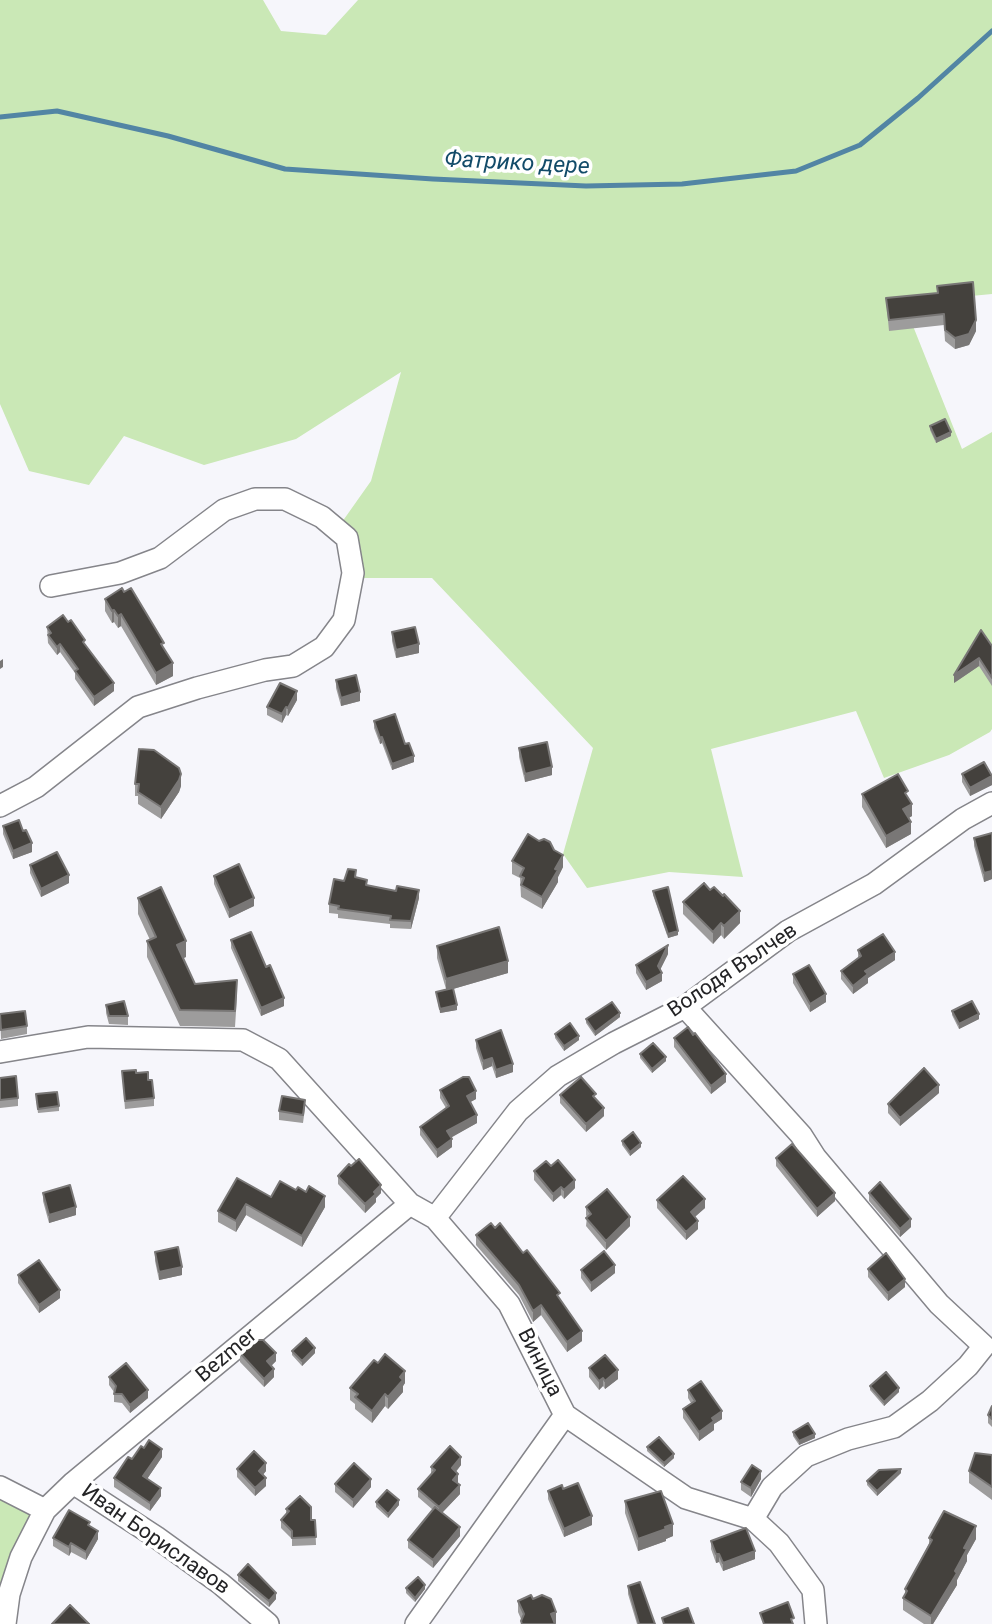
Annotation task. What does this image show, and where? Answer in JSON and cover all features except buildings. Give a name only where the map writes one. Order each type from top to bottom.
[{"type":"street","points":[[0,806],[36,787],[138,706],[265,670],[293,666],[324,647],[344,620],[354,573],[347,538],[322,517],[285,499],[255,499],[225,510],[160,558],[120,573],[51,586]]},
{"type":"street","name":"Володя Вълчев","points":[[435,1218],[518,1111],[558,1076],[614,1043],[685,1007],[788,931],[874,884],[962,819],[992,803]]},
{"type":"street","points":[[685,1007],[802,1135],[816,1157],[939,1304],[984,1346],[968,1366],[930,1401],[894,1427],[848,1438],[806,1455],[772,1487],[753,1519]]},
{"type":"street","name":"Виница","points":[[0,1052],[89,1037],[243,1040],[279,1059],[410,1204],[435,1218],[509,1304],[565,1415],[686,1498],[753,1519],[779,1543],[813,1590],[816,1624]]},
{"type":"street","name":"Bezmer","points":[[5,1624],[9,1594],[21,1557],[45,1510],[73,1483],[410,1204]]},
{"type":"street","points":[[416,1624],[565,1415]]},
{"type":"street","name":"Иван Бориславов","points":[[73,1483],[221,1584],[268,1624]]},
{"type":"street","points":[[0,1487],[45,1510]]},
{"type":"green space","points":[[0,0],[263,0],[281,31],[326,35],[358,0],[992,0],[992,294],[971,296],[913,326],[962,449],[992,432],[990,732],[949,755],[884,778],[856,711],[711,749],[743,877],[669,872],[587,888],[563,854],[593,748],[432,578],[341,578],[342,522],[371,481],[401,372],[296,439],[204,465],[124,436],[89,485],[29,471],[0,404]]},
{"type":"green space","points":[[0,1484],[35,1501],[0,1621]]},
{"type":"waterway","name":"Фатрико дере","points":[[0,117],[57,111],[168,136],[285,169],[586,186],[682,184],[796,171],[860,145],[918,98],[992,31]]}]
